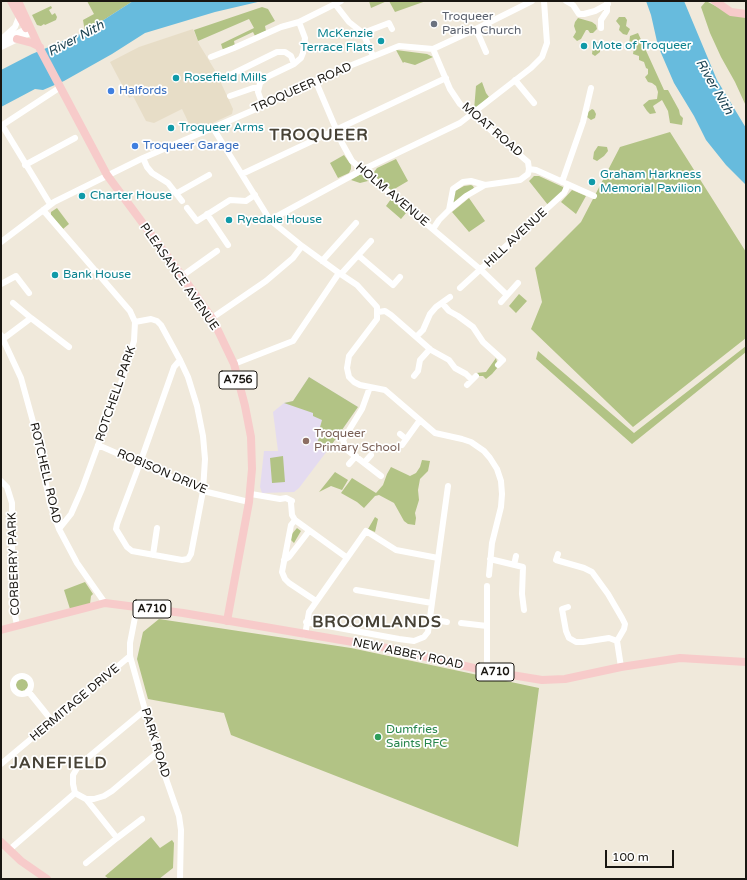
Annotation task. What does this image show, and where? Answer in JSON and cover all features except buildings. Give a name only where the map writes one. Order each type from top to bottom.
[{"type":"main road","name":"A756","points":[[11,1],[24,26],[32,32]]},
{"type":"main road","name":"A756","points":[[18,1],[40,48],[106,175]]},
{"type":"main road","points":[[715,1],[731,12],[746,14]]},
{"type":"main road","points":[[17,39],[32,43],[40,48]]},
{"type":"main road","name":"PLEASANCE AVENUE","points":[[106,175],[212,318],[234,364],[251,437],[252,469],[250,498],[227,621]]},
{"type":"main road","name":"NEW ABBEY ROAD","points":[[1,630],[105,603],[183,613],[382,647],[487,671],[542,680],[565,679],[621,667],[686,658],[746,662]]},
{"type":"main road","points":[[1,842],[26,865],[47,879]]},
{"type":"street","name":"TROQUEER ROAD","points":[[1,242],[50,204],[75,190],[143,158],[194,135],[214,128],[316,82],[332,73],[373,56],[399,46],[433,49],[532,1]]},
{"type":"street","points":[[270,220],[362,170],[460,123],[531,68],[542,57],[548,43],[544,1]]},
{"type":"street","points":[[566,1],[580,14],[595,11],[607,3]]},
{"type":"street","points":[[211,57],[281,27],[300,22],[338,2],[349,22],[363,33],[373,56]]},
{"type":"street","points":[[601,28],[601,20],[607,11],[607,3]]},
{"type":"street","points":[[1,40],[15,27],[19,17]]},
{"type":"street","points":[[263,106],[258,95],[258,88],[264,79],[294,64],[301,58],[305,38],[300,22]]},
{"type":"street","points":[[363,33],[391,26]]},
{"type":"street","points":[[476,29],[486,52]]},
{"type":"street","points":[[1,40],[22,31],[32,32]]},
{"type":"street","points":[[1,47],[32,32]]},
{"type":"street","name":"MOAT ROAD","points":[[433,49],[450,90],[460,104],[528,162],[529,169],[536,170],[594,196]]},
{"type":"street","points":[[222,79],[277,52],[285,52],[291,56],[294,64]]},
{"type":"street","points":[[242,174],[446,78]]},
{"type":"street","points":[[515,80],[534,103]]},
{"type":"street","name":"HOLM AVENUE","points":[[316,82],[336,129],[352,161],[481,270],[507,295]]},
{"type":"street","points":[[50,204],[2,125],[59,88]]},
{"type":"street","points":[[230,96],[253,88],[258,88]]},
{"type":"street","name":"HILL AVENUE","points":[[460,288],[564,193],[565,184],[591,88]]},
{"type":"street","points":[[214,128],[270,220],[322,261],[357,285],[377,307],[377,319],[349,356],[347,362],[349,377],[354,382],[385,390],[436,433],[471,442],[487,455],[497,469],[501,481],[502,494],[501,507],[492,543],[489,575]]},
{"type":"street","points":[[25,165],[74,138]]},
{"type":"street","points":[[143,158],[147,167],[152,173],[168,183],[182,201]]},
{"type":"street","points":[[433,230],[439,220],[466,196],[485,185],[520,180],[528,174],[529,169]]},
{"type":"street","points":[[177,193],[209,175]]},
{"type":"street","points":[[198,181],[202,188]]},
{"type":"street","points":[[449,210],[453,189],[458,185],[463,182],[471,181],[485,185]]},
{"type":"street","points":[[187,208],[199,224],[207,214],[230,200],[246,201],[255,196]]},
{"type":"street","points":[[43,210],[130,311],[135,322],[151,319],[156,321],[161,326],[180,360],[188,377],[197,406],[203,436],[205,459],[203,491],[192,554],[188,559],[182,560],[132,551],[127,547],[116,529],[116,524],[140,463],[174,367],[180,360]]},
{"type":"street","points":[[207,214],[228,245]]},
{"type":"street","points":[[322,261],[356,223]]},
{"type":"street","points":[[234,364],[293,340],[340,274],[359,256],[371,241]]},
{"type":"street","points":[[212,318],[266,281],[293,258],[302,246]]},
{"type":"street","points":[[182,276],[217,251]]},
{"type":"street","points":[[359,256],[393,285],[400,277]]},
{"type":"street","points":[[1,284],[16,276],[29,293]]},
{"type":"street","points":[[501,302],[518,283]]},
{"type":"street","points":[[416,337],[423,330],[430,314],[436,307],[450,297]]},
{"type":"street","points":[[13,303],[69,347]]},
{"type":"street","points":[[442,303],[449,311],[473,327],[483,342],[503,360],[498,366]]},
{"type":"street","points":[[378,312],[385,311],[430,349],[449,360],[455,368],[466,374],[472,380]]},
{"type":"street","points":[[1,350],[3,339],[31,318]]},
{"type":"street","name":"ROTCHELL PARK","points":[[59,529],[71,514],[82,489],[134,342],[135,322]]},
{"type":"street","name":"ROTCHELL ROAD","points":[[3,339],[23,386],[35,429],[50,504],[59,529],[77,563],[105,603]]},
{"type":"street","points":[[414,376],[418,370],[420,360],[430,349]]},
{"type":"street","points":[[370,387],[362,409],[343,440],[346,449],[381,476]]},
{"type":"street","points":[[402,445],[420,420]]},
{"type":"street","points":[[400,434],[406,439]]},
{"type":"street","name":"ROBISON DRIVE","points":[[98,445],[203,491],[250,498]]},
{"type":"street","points":[[364,463],[371,455]]},
{"type":"street","points":[[349,464],[356,456]]},
{"type":"street","name":"CORBERRY PARK","points":[[1,481],[7,487],[12,503],[12,551],[16,582],[14,611],[17,625]]},
{"type":"street","points":[[306,622],[414,641],[424,637],[428,632],[448,486]]},
{"type":"street","points":[[250,498],[286,498],[292,501],[292,515],[295,520],[346,557]]},
{"type":"street","points":[[295,520],[291,525],[282,572],[285,579],[289,583],[316,601]]},
{"type":"street","points":[[153,555],[157,528]]},
{"type":"street","points":[[284,560],[289,557],[309,531]]},
{"type":"street","points":[[305,635],[306,622],[309,612],[346,557],[366,531],[396,550],[438,558]]},
{"type":"street","points":[[558,554],[556,560],[584,568],[592,572],[598,579],[625,624],[618,641],[621,667]]},
{"type":"street","points":[[514,565],[516,556]]},
{"type":"street","points":[[490,559],[523,567],[522,594],[524,610]]},
{"type":"street","points":[[487,586],[487,671]]},
{"type":"street","points":[[356,590],[432,603]]},
{"type":"street","name":"PARK ROAD","points":[[137,607],[130,643],[130,656],[157,753],[179,816],[181,830],[180,879]]},
{"type":"street","points":[[568,607],[562,609],[566,631],[569,638],[576,642],[609,638],[618,641]]},
{"type":"street","points":[[430,619],[447,622]]},
{"type":"street","points":[[461,623],[487,626]]},
{"type":"street","name":"HERMITAGE DRIVE","points":[[2,761],[53,722],[130,656]]},
{"type":"street","points":[[28,691],[53,722]]},
{"type":"street","points":[[117,838],[86,799],[75,793],[72,784],[73,775],[79,765],[144,710]]},
{"type":"street","points":[[86,799],[94,799],[104,796],[112,791],[157,753]]},
{"type":"street","points":[[8,850],[75,793]]},
{"type":"street","points":[[86,863],[142,819]]},
{"type":"shaded area","name":"Rosefield Mills","points":[[193,29],[199,44],[216,72],[233,109],[232,114],[193,132],[182,109],[154,123],[146,121],[133,96],[129,98],[110,62],[139,47]]},
{"type":"shaded area","name":"Troqueer Primary School","points":[[309,377],[358,407],[299,488],[294,492],[262,493],[260,487],[264,451],[278,451],[273,412],[284,403],[293,401]]},
{"type":"green space","points":[[87,1],[133,1],[85,32],[83,20],[94,14]]},
{"type":"green space","points":[[369,1],[387,1],[371,8]]},
{"type":"green space","points":[[389,1],[426,1],[395,12]]},
{"type":"green space","points":[[706,1],[729,13],[746,17],[746,106],[710,33],[701,7]]},
{"type":"green space","points":[[51,6],[52,8],[49,10],[52,15],[55,13],[57,17],[56,20],[45,25],[37,25],[32,15]]},
{"type":"green space","points":[[262,7],[268,9],[275,21],[265,26],[266,31],[255,36],[253,32],[234,41],[235,46],[223,50],[221,44],[254,28],[249,19],[198,41],[194,30]]},
{"type":"green space","points":[[619,17],[625,17],[627,20],[626,26],[630,29],[627,35],[623,34],[619,30],[620,26],[616,21]]},
{"type":"green space","points":[[578,18],[592,22],[596,25],[597,29],[593,33],[586,30],[581,39],[577,41],[573,37],[576,32],[574,26],[575,22]]},
{"type":"green space","points":[[638,33],[664,90],[668,90],[679,110],[680,115],[683,118],[682,125],[670,123],[668,111],[662,100],[653,106],[656,113],[650,114],[643,105],[649,100],[657,99],[658,92],[656,86],[648,82],[645,77],[648,74],[648,69],[646,68],[644,62],[639,60],[639,56],[633,54],[634,48],[629,45],[630,36]]},
{"type":"green space","points":[[598,42],[601,43],[600,52],[595,56],[592,54],[593,46]]},
{"type":"green space","points":[[396,50],[427,54],[433,57],[415,65],[403,63]]},
{"type":"green space","points":[[482,82],[489,97],[474,110],[476,86]]},
{"type":"green space","points":[[592,109],[596,114],[595,118],[591,120],[587,117],[588,112]]},
{"type":"green space","points":[[670,132],[746,252],[746,338],[633,427],[531,329],[542,302],[535,268],[581,222],[620,147]]},
{"type":"green space","points":[[598,146],[607,147],[608,151],[597,161],[593,159],[594,152]]},
{"type":"green space","points":[[344,155],[351,165],[351,169],[349,173],[338,178],[330,163]]},
{"type":"green space","points":[[396,159],[408,181],[391,191],[375,178],[374,172],[377,168]]},
{"type":"green space","points":[[361,174],[368,181],[360,183],[351,180]]},
{"type":"green space","points":[[534,176],[539,176],[563,187],[564,191],[548,205],[529,181]]},
{"type":"green space","points":[[471,185],[474,188],[453,204],[455,191],[464,186]]},
{"type":"green space","points":[[572,190],[586,196],[576,214],[561,202]]},
{"type":"green space","points":[[469,198],[485,221],[469,232],[452,212]]},
{"type":"green space","points":[[391,199],[406,213],[401,219],[386,206]]},
{"type":"green space","points":[[57,208],[69,224],[63,229],[51,215],[51,212]]},
{"type":"green space","points":[[519,294],[527,301],[516,313],[509,306]]},
{"type":"green space","points":[[746,346],[746,352],[632,444],[536,359],[538,351],[634,433]]},
{"type":"green space","points":[[496,358],[496,365],[498,367],[492,374],[486,379],[483,376],[478,376],[476,373],[486,372]]},
{"type":"green space","points":[[309,377],[358,407],[330,447],[317,443],[321,432],[319,431],[322,420],[313,416],[313,413],[284,403],[293,401]]},
{"type":"green space","points":[[283,456],[285,482],[272,483],[270,458]]},
{"type":"green space","points":[[422,460],[430,461],[428,471],[420,479],[418,490],[419,500],[415,513],[415,525],[408,524],[404,521],[394,503],[379,495],[375,496],[364,508],[357,502],[341,493],[352,478],[376,493],[383,485],[391,467],[410,476],[416,473]]},
{"type":"green space","points":[[335,472],[348,480],[342,490],[331,486],[319,492]]},
{"type":"green space","points":[[375,517],[378,519],[375,532],[368,529]]},
{"type":"green space","points":[[297,528],[301,531],[294,543],[291,540],[291,535]]},
{"type":"green space","points":[[85,582],[93,594],[91,596],[90,604],[70,609],[64,590]]},
{"type":"green space","points":[[159,619],[351,648],[539,688],[518,847],[231,735],[224,713],[148,699],[137,659],[143,632]]},
{"type":"green space","points":[[24,679],[27,680],[27,690],[20,691],[17,690],[16,683],[17,680]]},
{"type":"green space","points":[[151,837],[160,848],[172,840],[174,843],[173,868],[159,879],[109,879],[105,876]]},
{"type":"water","name":"River Nith","points":[[133,1],[262,1],[215,12],[145,33],[112,54],[64,81],[43,90],[35,89],[1,107],[1,70],[32,54],[85,32]]},
{"type":"water","name":"River Nith","points":[[646,1],[684,1],[717,80],[746,128],[746,185],[726,165],[706,140],[694,116],[674,83],[658,46],[651,15]]},
{"type":"place","name":"Troqueer Parish Church","points":[[434,24]]},
{"type":"place","name":"McKenzie Terrace Flats","points":[[381,41]]},
{"type":"place","name":"Mote of Troqueer","points":[[584,46]]},
{"type":"place","name":"Rosefield Mills","points":[[176,78]]},
{"type":"place","name":"Halfords","points":[[111,91]]},
{"type":"place","name":"Troqueer Arms","points":[[171,128]]},
{"type":"place","name":"Troqueer Garage","points":[[135,146]]},
{"type":"place","name":"Graham Harkness Memorial Pavilion","points":[[592,182]]},
{"type":"place","name":"Charter House","points":[[82,196]]},
{"type":"place","name":"Ryedale House","points":[[229,220]]},
{"type":"place","name":"Bank House","points":[[55,275]]},
{"type":"place","name":"Troqueer Primary School","points":[[306,441]]},
{"type":"place","name":"Dumfries Saints RFC","points":[[378,737]]},
{"type":"district","name":"TROQUEER","points":[[319,136]]},
{"type":"district","name":"BROOMLANDS","points":[[377,623]]},
{"type":"district","name":"JANEFIELD","points":[[59,764]]}]
